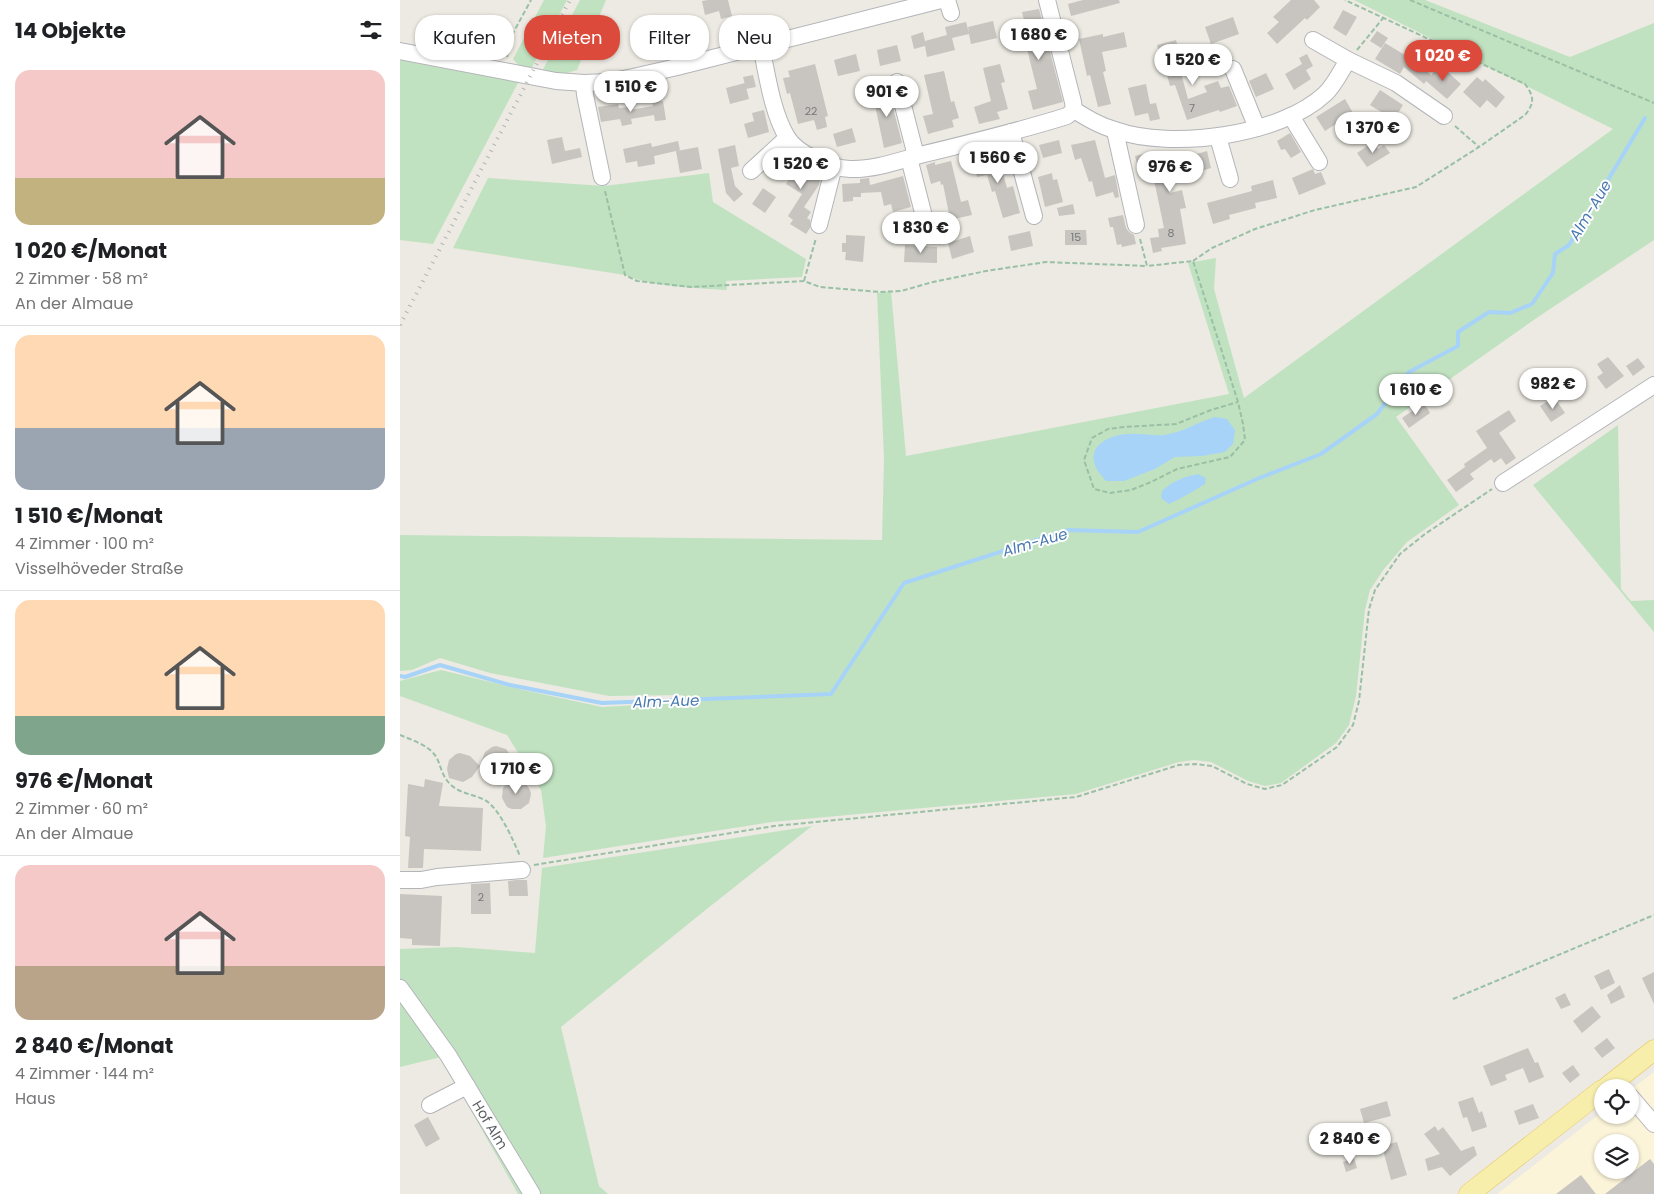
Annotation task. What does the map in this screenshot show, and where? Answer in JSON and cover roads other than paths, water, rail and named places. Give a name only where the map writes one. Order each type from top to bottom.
[{"type":"main road","points":[[1620,1079],[1654,1050]]},
{"type":"main road","points":[[1469,1194],[1594,1100]]},
{"type":"street","points":[[764,60],[776,110],[787,138],[812,158],[834,166],[850,169],[867,167],[1011,132],[1067,116],[1074,110],[1074,102],[1047,0]]},
{"type":"street","points":[[790,40],[902,18],[946,4]]},
{"type":"street","points":[[1312,40],[1396,83],[1444,116]]},
{"type":"street","points":[[400,51],[556,81],[584,83],[633,77],[719,56]]},
{"type":"street","points":[[1074,110],[1099,124],[1131,135],[1170,140],[1229,135],[1257,128],[1307,108],[1326,94],[1348,60]]},
{"type":"street","points":[[1234,69],[1257,128]]},
{"type":"street","points":[[897,82],[928,232]]},
{"type":"street","points":[[584,83],[602,176]]},
{"type":"street","points":[[1291,116],[1319,162]]},
{"type":"street","points":[[1115,131],[1136,225]]},
{"type":"street","points":[[1011,132],[1034,216]]},
{"type":"street","points":[[1218,137],[1230,179]]},
{"type":"street","points":[[751,171],[787,138]]},
{"type":"street","points":[[819,225],[834,166]]},
{"type":"street","points":[[1503,483],[1654,385]]},
{"type":"street","points":[[400,880],[421,880],[437,876],[526,868]]},
{"type":"street","name":"Hof Alm","points":[[400,988],[448,1055],[532,1194]]},
{"type":"street","points":[[430,1105],[467,1086]]},
{"type":"street","points":[[1639,1106],[1654,1124]]},
{"type":"water","points":[[1215,417],[1227,419],[1235,430],[1233,444],[1225,452],[1202,456],[1175,457],[1155,469],[1124,481],[1106,481],[1096,467],[1095,451],[1098,446],[1109,438],[1123,434],[1171,434]]},
{"type":"water","points":[[1198,474],[1206,478],[1205,484],[1169,504],[1161,498],[1162,491],[1174,482]]},
{"type":"waterway","name":"Alm-Aue","points":[[400,676],[405,677],[440,665],[510,685],[602,703],[831,694],[904,583],[1068,530],[1138,532],[1257,479],[1321,454],[1377,414],[1409,372],[1458,346],[1458,332],[1489,312],[1510,313],[1532,304],[1553,273],[1555,254],[1569,245],[1645,118]]},
{"type":"railway","points":[[400,325],[570,0]]}]
